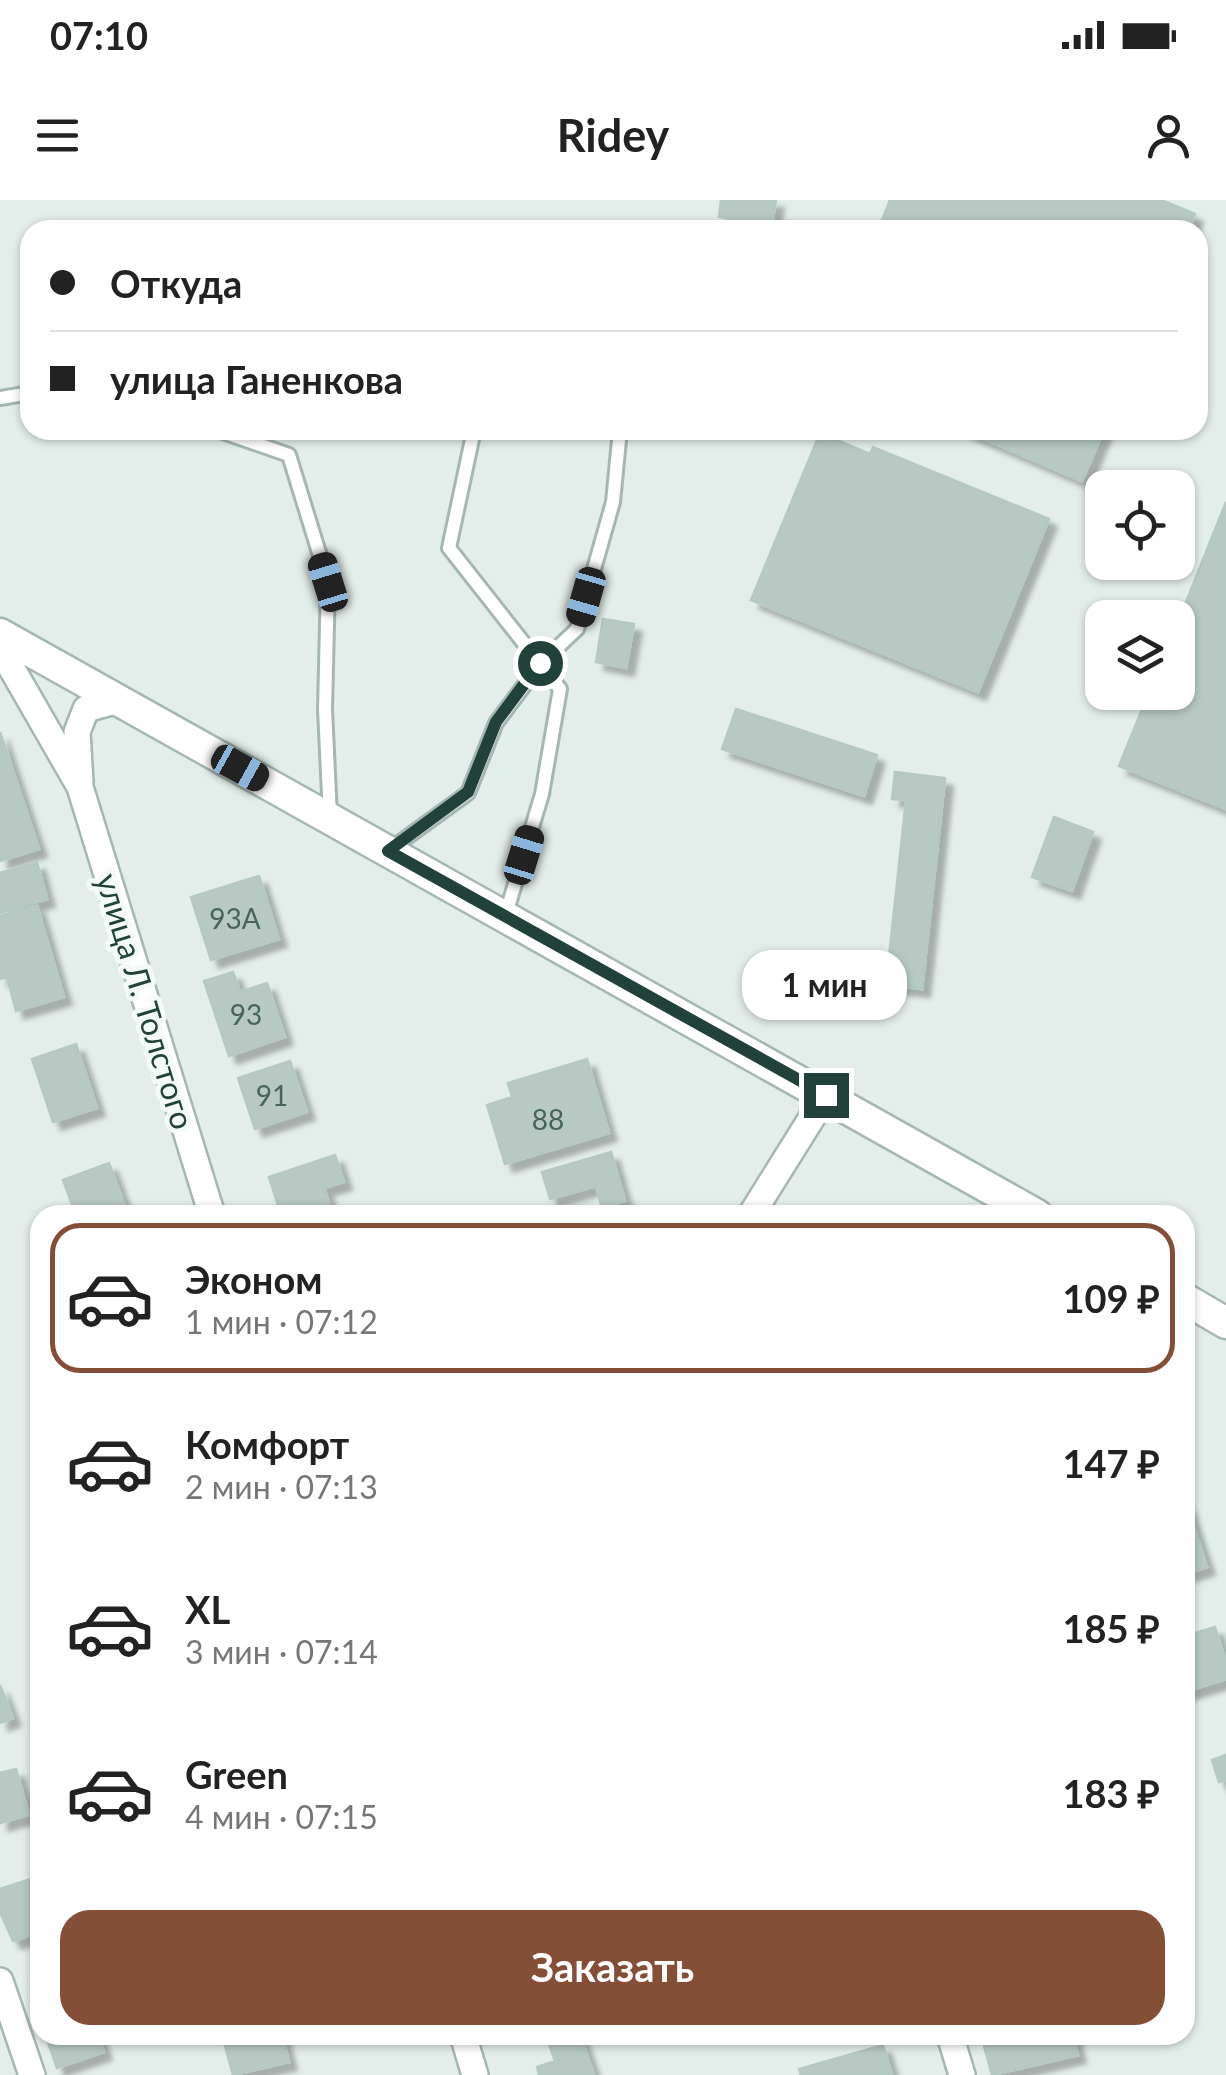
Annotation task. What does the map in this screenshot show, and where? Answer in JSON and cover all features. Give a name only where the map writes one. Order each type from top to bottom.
[{"type":"street","points":[[0,634],[1019,1205]]},
{"type":"street","name":"улица Л. Толстого","points":[[0,648],[80,786],[209,1205]]},
{"type":"street","name":"улица Л. Толстого","points":[[80,786],[77,732],[86,709],[118,700]]},
{"type":"street","points":[[757,1205],[826,1095]]},
{"type":"street","points":[[1195,1306],[1226,1323]]},
{"type":"street","points":[[0,1981],[32,2075]]},
{"type":"street","points":[[466,2045],[475,2075]]},
{"type":"street","points":[[953,2045],[962,2075]]},
{"type":"lane","points":[[246,440],[289,455],[328,582],[325,710],[330,819]]},
{"type":"lane","points":[[472,440],[449,548],[560,689],[542,794],[506,916]]},
{"type":"lane","points":[[388,851],[468,792],[496,722],[540,663],[577,628],[613,502],[619,440]]},
{"type":"building","points":[[721,200],[776,200],[773,220],[719,217]]},
{"type":"building","points":[[890,200],[1161,200],[1195,214],[1193,220],[882,220]]},
{"type":"building","points":[[817,440],[837,440],[870,454],[873,447],[1049,519],[978,692],[751,600]]},
{"type":"building","points":[[986,440],[1100,440],[1082,481]]},
{"type":"building","points":[[1226,502],[1226,809],[1119,766],[1142,710],[1195,710],[1195,600],[1187,600]]},
{"type":"building","points":[[603,619],[634,624],[626,668],[596,662]]},
{"type":"building","points":[[736,709],[877,755],[864,796],[722,749]]},
{"type":"building","points":[[0,732],[39,849],[0,861]]},
{"type":"building","points":[[895,772],[945,778],[922,989],[886,985],[906,800],[892,799]]},
{"type":"building","points":[[1054,817],[1093,832],[1072,891],[1032,877]]},
{"type":"building","points":[[37,862],[47,899],[0,913],[0,873]]},
{"type":"building","points":[[259,876],[279,939],[211,960],[191,897]]},
{"type":"building","points":[[37,906],[64,997],[16,1011],[7,977],[0,979],[0,916]]},
{"type":"building","points":[[233,972],[240,992],[267,983],[285,1037],[229,1056],[204,981]]},
{"type":"building","points":[[76,1044],[97,1108],[53,1122],[32,1059]]},
{"type":"building","points":[[587,1059],[609,1133],[505,1164],[487,1105],[512,1097],[508,1083]]},
{"type":"building","points":[[290,1061],[307,1112],[255,1129],[238,1078]]},
{"type":"building","points":[[611,1152],[625,1201],[601,1205],[596,1186],[550,1199],[542,1172]]},
{"type":"building","points":[[335,1155],[344,1182],[324,1188],[330,1205],[278,1205],[269,1177]]},
{"type":"building","points":[[109,1163],[124,1205],[72,1205],[63,1180]]},
{"type":"building","points":[[1195,1530],[1207,1567],[1195,1571]]},
{"type":"building","points":[[1215,1627],[1226,1662],[1226,1679],[1195,1689],[1195,1633]]},
{"type":"building","points":[[0,1685],[13,1718],[0,1723]]},
{"type":"building","points":[[1226,1755],[1226,1780],[1219,1782],[1212,1760]]},
{"type":"building","points":[[16,1769],[29,1815],[0,1823],[0,1773]]},
{"type":"building","points":[[30,1879],[30,1935],[13,1941],[0,1912],[0,1889]]},
{"type":"building","points":[[49,2045],[102,2045],[104,2052],[57,2068]]},
{"type":"building","points":[[225,2045],[285,2045],[289,2062],[233,2075]]},
{"type":"building","points":[[549,2045],[584,2045],[594,2075],[539,2075],[537,2067],[555,2061]]},
{"type":"building","points":[[883,2045],[892,2075],[801,2075],[799,2069]]},
{"type":"building","points":[[984,2045],[1076,2045],[1078,2055],[992,2075]]},
{"type":"route","points":[[540,663],[496,722],[468,792],[388,851],[826,1095]]}]
